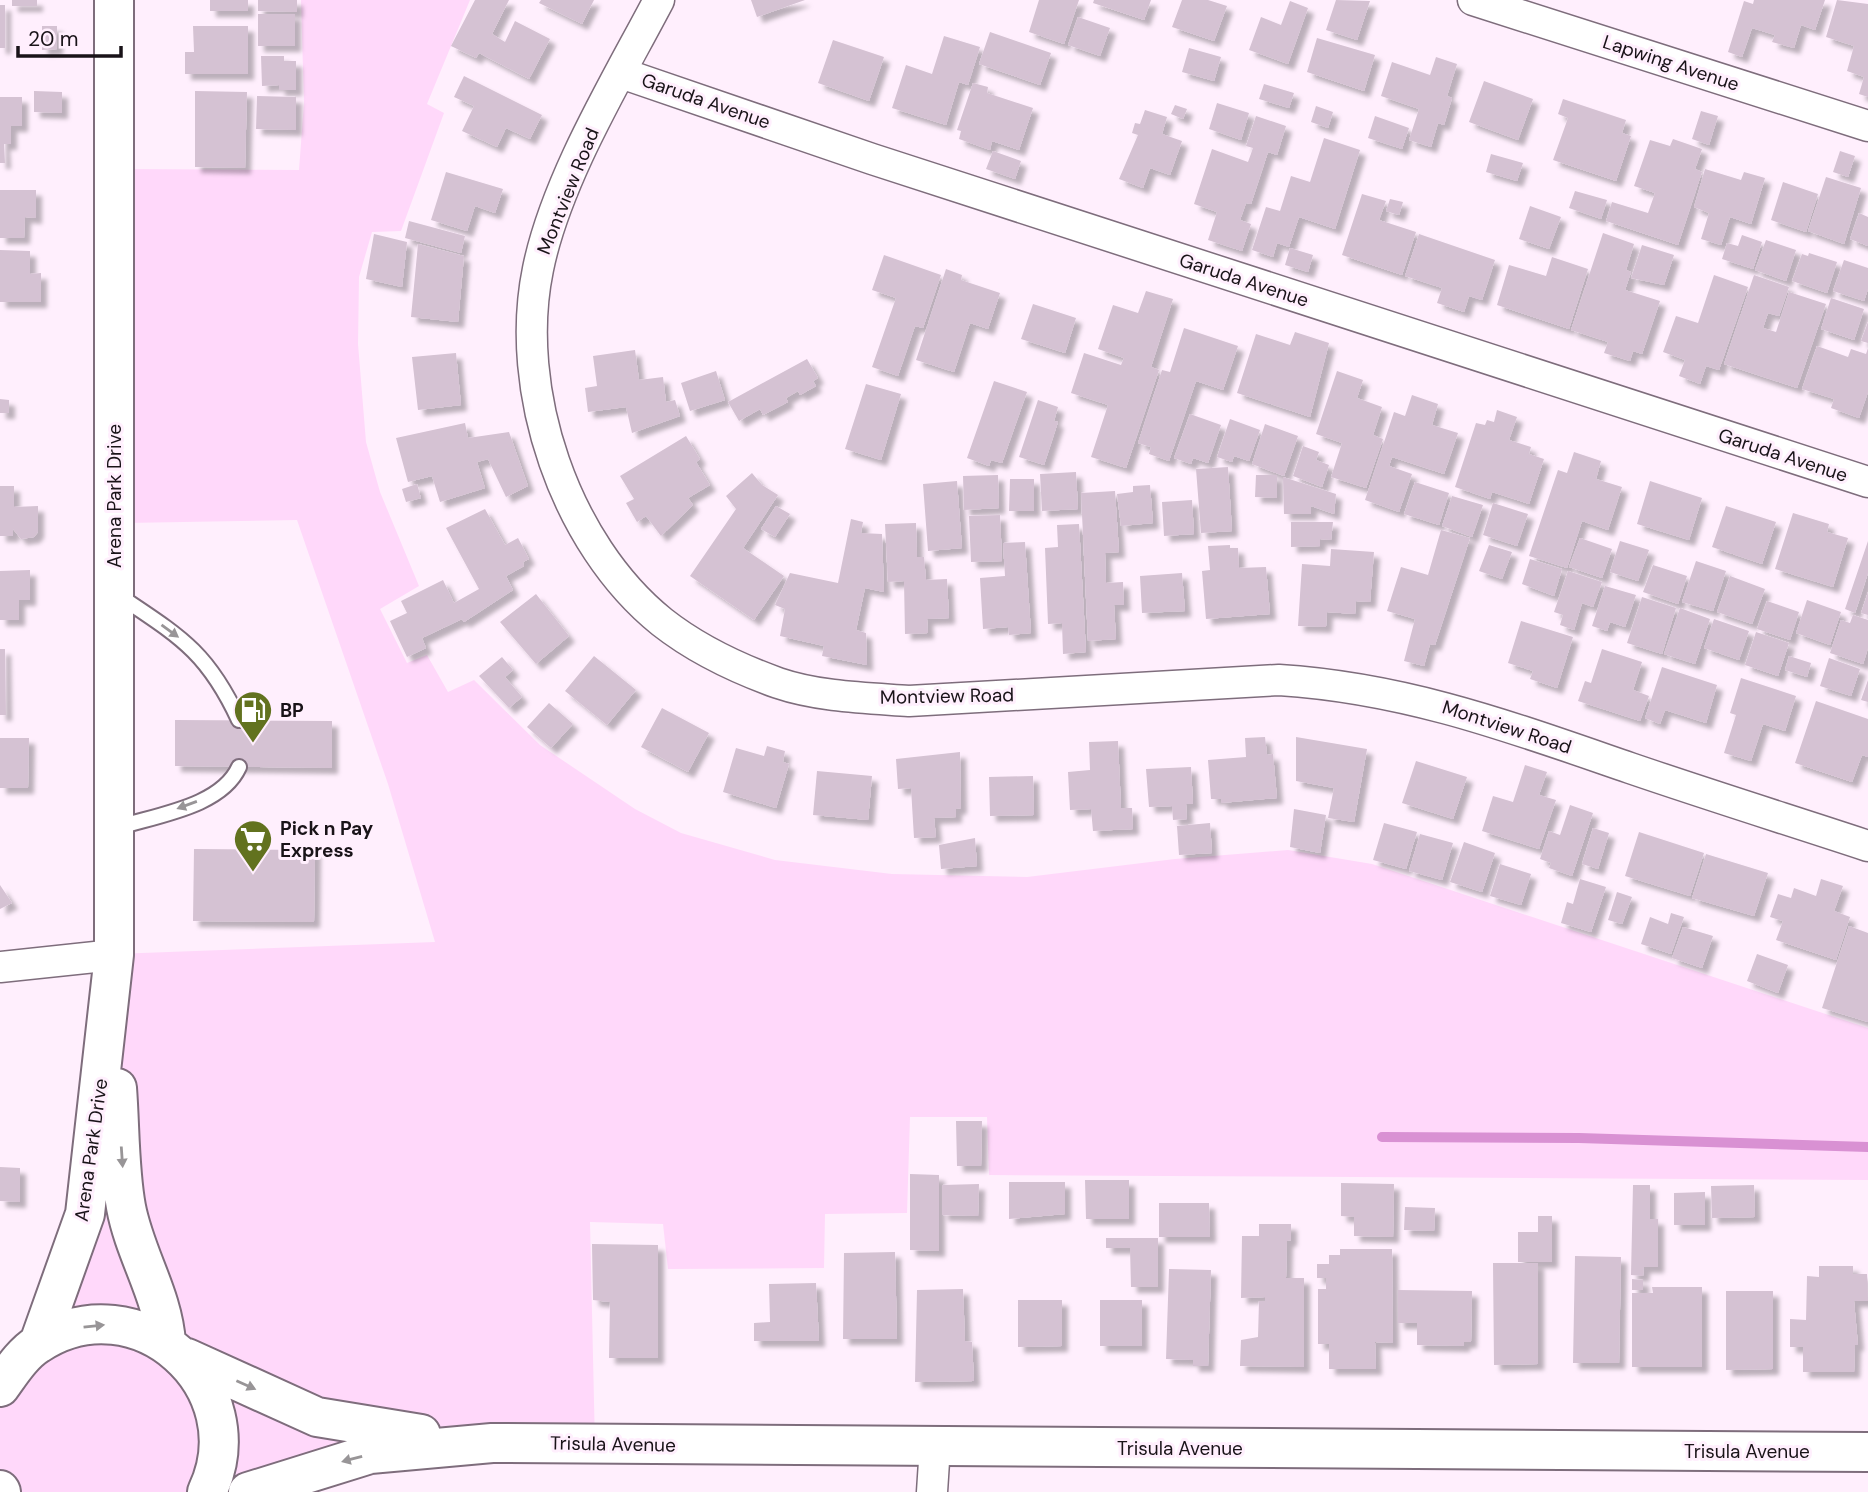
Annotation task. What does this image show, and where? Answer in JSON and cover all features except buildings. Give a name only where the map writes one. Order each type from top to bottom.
[{"type":"street","name":"Arena Park Drive","points":[[114,0],[113,973],[126,1207],[175,1350]]},
{"type":"street","name":"Montview Road","points":[[660,0],[588,136],[554,219],[538,270],[532,344],[542,423],[561,484],[587,533],[631,592],[663,622],[722,659],[780,684],[850,696],[909,701],[1279,680],[1333,683],[1391,693],[1470,713],[1868,846]]},
{"type":"street","name":"Lapwing Avenue","points":[[1473,0],[1868,126]]},
{"type":"street","name":"Garuda Avenue","points":[[621,73],[886,164],[1868,482]]},
{"type":"street","points":[[0,967],[113,973]]},
{"type":"street","name":"Arena Park Drive","points":[[0,1387],[20,1356],[85,1214],[113,973]]},
{"type":"street","name":"Arena Park Drive","points":[[20,1356],[69,1329],[103,1324],[136,1329],[175,1350],[210,1393],[220,1436],[213,1479],[206,1492]]},
{"type":"street","name":"Trisula Avenue","points":[[175,1350],[317,1417],[492,1443]]},
{"type":"street","name":"Trisula Avenue","points":[[248,1492],[370,1454],[492,1443],[1868,1452]]},
{"type":"street","points":[[932,1492],[935,1446]]},
{"type":"lane","points":[[114,593],[174,633],[200,655],[215,673],[239,720]]},
{"type":"lane","points":[[113,829],[188,806],[218,792],[233,781],[239,767]]},
{"type":"shaded area","points":[[301,0],[470,0],[427,104],[444,113],[401,231],[372,232],[359,277],[358,344],[366,442],[380,492],[419,586],[380,609],[407,663],[427,655],[448,692],[474,680],[540,745],[635,809],[681,833],[775,860],[892,874],[1027,877],[1175,859],[1288,850],[1372,864],[1868,1028],[1868,1180],[989,1175],[987,1117],[910,1117],[907,1213],[825,1214],[824,1268],[668,1269],[663,1224],[590,1222],[595,1446],[491,1445],[255,1492],[0,1492],[0,1367],[75,1275],[115,954],[435,942],[388,784],[297,520],[125,523],[121,169],[299,170],[304,103]]},
{"type":"waterway","points":[[1382,1137],[1579,1138],[1868,1147]]},
{"type":"place","name":"BP","points":[[253,744]]},
{"type":"place","name":"Pick n Pay Express","points":[[253,873]]}]
